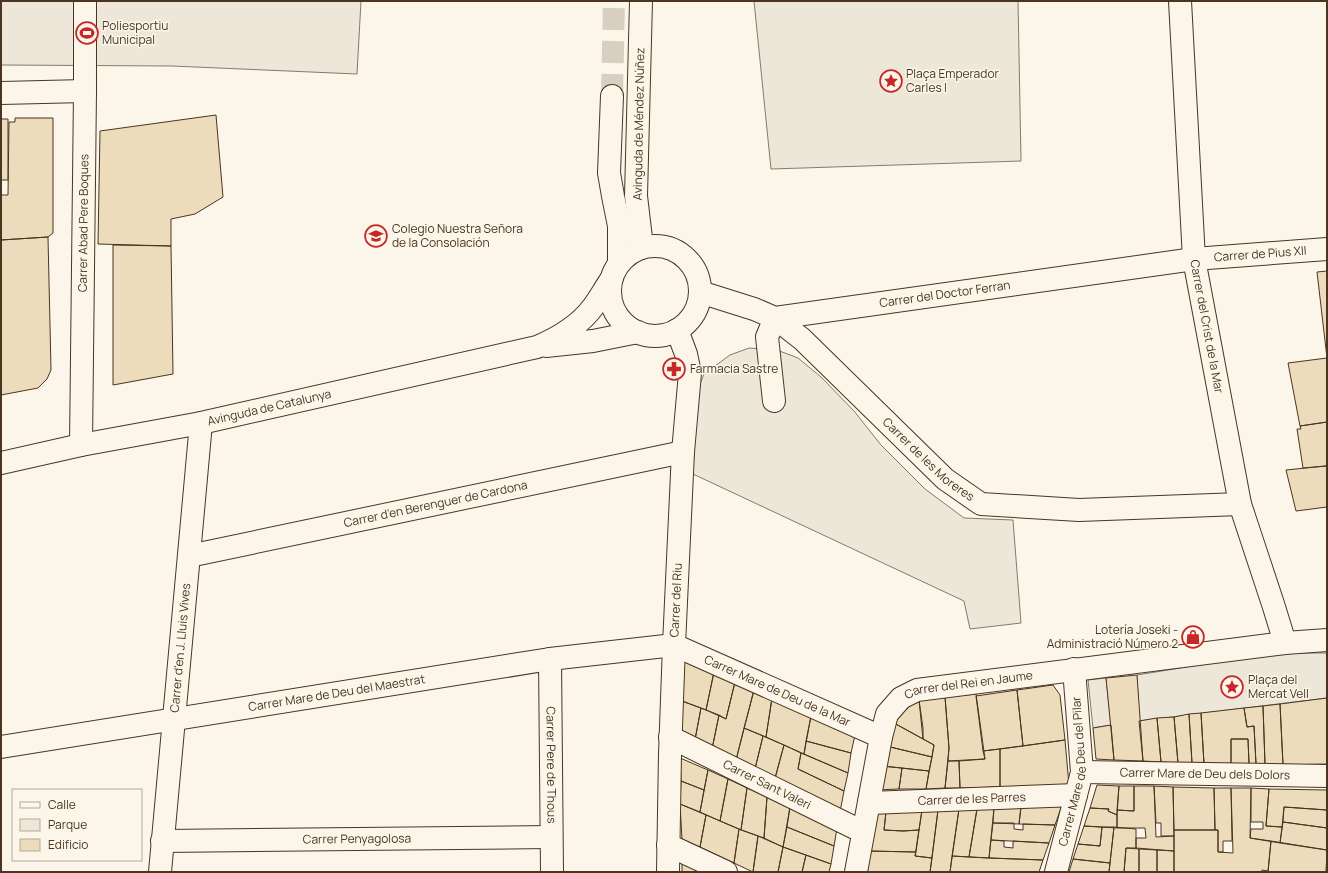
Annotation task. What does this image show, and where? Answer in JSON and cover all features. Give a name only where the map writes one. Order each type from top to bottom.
[{"type":"street","name":"Carrer Abad Pere Boques","points":[[81,445],[86,91],[85,1]]},
{"type":"street","name":"Avinguda de Méndez Núñez","points":[[641,1],[636,196],[642,247]]},
{"type":"street","name":"Carrer del Crist de la Mar","points":[[1180,1],[1194,259],[1240,504],[1274,607],[1284,643]]},
{"type":"street","points":[[1,93],[86,91]]},
{"type":"street","points":[[612,96],[610,173],[613,196],[620,226],[620,245],[619,262],[610,281],[609,291],[611,301],[616,314],[625,325],[650,336],[671,334],[688,322],[693,315],[699,300],[700,292],[697,276],[691,264],[681,254],[669,248],[656,246],[642,247],[630,253],[619,262]]},
{"type":"street","name":"Carrer de Pius XII","points":[[1194,259],[1327,249]]},
{"type":"street","name":"Carrer del Doctor Ferran","points":[[771,327],[1194,259]]},
{"type":"street","name":"Avinguda de Catalunya","points":[[537,346],[552,340],[578,323],[593,307],[610,281]]},
{"type":"street","points":[[700,292],[754,309],[771,327],[774,401]]},
{"type":"street","name":"Carrer de les Moreres","points":[[771,327],[802,339],[945,479],[981,504],[1079,510],[1240,504]]},
{"type":"street","name":"Carrer del Riu","points":[[668,872],[670,738],[674,645],[683,452],[690,373],[686,354],[677,330]]},
{"type":"street","name":"Avinguda de Catalunya","points":[[1,464],[81,445],[201,423],[537,346],[594,341],[638,332]]},
{"type":"street","name":"Carrer d'en J. Lluis Vives","points":[[160,872],[201,423]]},
{"type":"street","name":"Carrer d'en Berenguer de Cardona","points":[[189,556],[683,452]]},
{"type":"street","points":[[1284,643],[1327,640]]},
{"type":"street","name":"Carrer del Rei en Jaume","points":[[856,872],[881,737],[887,714],[901,698],[917,690],[1284,643]]},
{"type":"street","name":"Carrer Mare de Deu del Maestrat","points":[[1,746],[550,659],[674,645]]},
{"type":"street","name":"Carrer Mare de Deu de la Mar","points":[[674,645],[881,737]]},
{"type":"street","name":"Carrer Pere de Thous","points":[[550,659],[552,872]]},
{"type":"street","name":"Carrer Mare de Deu del Pilar","points":[[1056,872],[1082,772],[1074,669]]},
{"type":"street","name":"Carrer Sant Valeri","points":[[670,738],[863,832]]},
{"type":"street","name":"Carrer Mare de Deu dels Dolors","points":[[1082,772],[1327,776]]},
{"type":"street","name":"Carrer de les Parres","points":[[869,803],[1076,795]]},
{"type":"street","name":"Carrer Penyagolosa","points":[[162,841],[551,836]]},
{"type":"street","points":[[668,845],[726,872]]},
{"type":"green space","points":[[1,1],[361,1],[357,74],[172,66],[1,65]]},
{"type":"green space","points":[[1106,678],[1111,725],[1093,728],[1088,680]]},
{"type":"shaded area","name":"Plaça Emperador Carles I","points":[[754,1],[1018,1],[1021,161],[771,169]]},
{"type":"shaded area","points":[[749,348],[777,350],[798,358],[821,377],[854,411],[881,445],[925,489],[964,518],[1013,520],[1021,623],[970,629],[964,601],[693,474],[692,404],[704,374],[730,355]]},
{"type":"shaded area","name":"Plaça del Mercat Vell","points":[[1273,653],[1327,653],[1327,698],[1139,721],[1137,675]]},
{"type":"building","points":[[216,115],[223,197],[195,214],[171,219],[171,246],[98,244],[100,131]]},
{"type":"building","points":[[15,118],[53,118],[53,233],[48,237],[1,240],[1,195],[8,195],[9,122],[15,122]]},
{"type":"building","points":[[1,119],[8,119],[8,180],[1,180]]},
{"type":"building","points":[[48,237],[51,370],[47,379],[38,388],[1,395],[1,240]]},
{"type":"building","points":[[113,245],[171,246],[173,374],[113,385]]},
{"type":"building","points":[[1327,271],[1327,358],[1317,272]]},
{"type":"building","points":[[1327,358],[1327,422],[1300,426],[1288,363]]},
{"type":"building","points":[[1327,422],[1327,466],[1303,468],[1297,429],[1301,429],[1300,426]]},
{"type":"building","points":[[1327,466],[1327,507],[1296,511],[1286,470]]},
{"type":"building","points":[[684,659],[714,672],[706,710],[682,701]]},
{"type":"building","points":[[714,672],[735,682],[726,719],[706,710]]},
{"type":"building","points":[[1137,675],[1143,761],[1114,760],[1106,678]]},
{"type":"building","points":[[735,682],[754,690],[735,764],[711,754],[719,715],[726,719]]},
{"type":"building","points":[[1053,685],[1060,695],[1065,740],[1023,746],[1017,690]]},
{"type":"building","points":[[754,690],[772,698],[766,737],[744,728]]},
{"type":"building","points":[[1017,690],[1023,746],[983,751],[976,696]]},
{"type":"building","points":[[976,694],[985,759],[948,761],[949,748],[945,697]]},
{"type":"building","points":[[945,697],[949,748],[945,788],[926,789],[934,745],[923,739],[919,700]]},
{"type":"building","points":[[772,698],[811,716],[804,754],[766,737]]},
{"type":"building","points":[[1327,698],[1327,764],[1283,765],[1280,704]]},
{"type":"building","points":[[919,700],[923,739],[894,723],[914,701]]},
{"type":"building","points":[[682,701],[701,708],[694,745],[681,740]]},
{"type":"building","points":[[1280,704],[1283,765],[1265,764],[1263,706]]},
{"type":"building","points":[[1263,706],[1265,764],[1256,764],[1254,726],[1247,727],[1244,708]]},
{"type":"building","points":[[701,708],[719,715],[711,754],[694,745]]},
{"type":"building","points":[[1244,708],[1247,727],[1254,726],[1256,764],[1249,764],[1248,739],[1231,739],[1231,764],[1204,764],[1201,713]]},
{"type":"building","points":[[1201,713],[1204,764],[1192,763],[1189,714]]},
{"type":"building","points":[[1189,714],[1192,763],[1178,763],[1174,717]]},
{"type":"building","points":[[811,716],[855,735],[851,753],[806,741]]},
{"type":"building","points":[[1174,717],[1178,763],[1161,762],[1157,718]]},
{"type":"building","points":[[1157,718],[1161,762],[1143,761],[1139,721]]},
{"type":"building","points":[[894,723],[934,745],[932,757],[886,746]]},
{"type":"building","points":[[1111,725],[1114,760],[1096,759],[1093,728]]},
{"type":"building","points":[[744,728],[763,736],[754,773],[735,764]]},
{"type":"building","points":[[763,736],[784,745],[774,782],[754,773]]},
{"type":"building","points":[[1231,739],[1248,739],[1249,764],[1231,764]]},
{"type":"building","points":[[1065,740],[1069,785],[1000,787],[1000,749]]},
{"type":"building","points":[[806,741],[851,753],[848,773],[804,754]]},
{"type":"building","points":[[784,745],[801,753],[798,769],[844,791],[840,812],[774,782]]},
{"type":"building","points":[[886,746],[932,757],[929,771],[882,766]]},
{"type":"building","points":[[1000,749],[1000,787],[960,788],[959,761],[985,759],[983,751]]},
{"type":"building","points":[[801,753],[848,773],[844,791],[798,769]]},
{"type":"building","points":[[680,758],[708,770],[704,790],[681,781]]},
{"type":"building","points":[[948,761],[959,761],[960,788],[945,788]]},
{"type":"building","points":[[882,766],[902,768],[899,789],[876,790]]},
{"type":"building","points":[[902,768],[929,771],[926,789],[899,789]]},
{"type":"building","points":[[708,770],[728,779],[720,821],[700,812]]},
{"type":"building","points":[[728,779],[747,788],[741,830],[720,821]]},
{"type":"building","points":[[681,781],[704,790],[700,812],[680,804]]},
{"type":"building","points":[[1097,785],[1119,786],[1117,815],[1108,811],[1109,809],[1090,808]]},
{"type":"building","points":[[1119,786],[1134,786],[1134,811],[1117,810]]},
{"type":"building","points":[[1134,786],[1154,786],[1156,837],[1174,836],[1174,851],[1136,848],[1136,838],[1146,838],[1145,828],[1117,828],[1117,810],[1134,811]]},
{"type":"building","points":[[1154,786],[1173,787],[1174,836],[1161,836],[1161,823],[1156,823]]},
{"type":"building","points":[[1173,787],[1214,788],[1215,830],[1174,830]]},
{"type":"building","points":[[747,788],[767,797],[764,838],[741,830]]},
{"type":"building","points":[[1214,788],[1231,788],[1232,841],[1223,841],[1223,852],[1218,852],[1218,830],[1215,830]]},
{"type":"building","points":[[1231,788],[1251,788],[1250,838],[1271,841],[1268,871],[1174,872],[1174,830],[1218,830],[1218,852],[1233,853]]},
{"type":"building","points":[[1251,788],[1269,789],[1266,826],[1282,827],[1280,843],[1250,838],[1251,829],[1263,829],[1263,822],[1251,822]]},
{"type":"building","points":[[1269,789],[1327,790],[1327,810],[1284,807],[1282,827],[1266,826]]},
{"type":"building","points":[[767,797],[790,807],[783,847],[764,838]]},
{"type":"building","points":[[680,804],[706,815],[700,847],[682,839]]},
{"type":"building","points":[[1058,805],[1061,808],[1055,825],[1019,824],[1021,807]]},
{"type":"building","points":[[790,807],[837,828],[834,846],[787,827]]},
{"type":"building","points":[[1021,807],[1019,824],[993,823],[994,808]]},
{"type":"building","points":[[1284,807],[1327,810],[1327,828],[1283,822]]},
{"type":"building","points":[[994,808],[989,858],[969,857],[977,809]]},
{"type":"building","points":[[1090,808],[1109,809],[1108,811],[1117,815],[1117,828],[1084,826]]},
{"type":"building","points":[[959,809],[950,872],[930,872],[938,810]]},
{"type":"building","points":[[959,809],[977,809],[969,857],[952,856]]},
{"type":"building","points":[[922,810],[938,810],[932,858],[915,856]]},
{"type":"building","points":[[922,810],[919,830],[884,830],[886,812]]},
{"type":"building","points":[[876,812],[886,812],[884,830],[919,830],[916,852],[868,851]]},
{"type":"building","points":[[706,815],[739,829],[734,863],[700,847]]},
{"type":"building","points":[[1283,822],[1327,828],[1327,850],[1280,843]]},
{"type":"building","points":[[993,823],[1014,823],[1014,829],[1023,830],[1023,824],[1055,825],[1049,843],[991,840]]},
{"type":"building","points":[[1084,826],[1102,827],[1100,846],[1078,844]]},
{"type":"building","points":[[787,827],[834,846],[831,864],[783,847]]},
{"type":"building","points":[[1102,827],[1114,827],[1110,863],[1073,859],[1078,844],[1100,846]]},
{"type":"building","points":[[1114,827],[1136,829],[1136,848],[1126,848],[1124,872],[1109,872]]},
{"type":"building","points":[[739,829],[758,836],[753,872],[734,863]]},
{"type":"building","points":[[758,836],[783,847],[778,872],[753,872]]},
{"type":"building","points":[[991,840],[1004,841],[1004,847],[1013,848],[1013,841],[1049,843],[1043,860],[989,858]]},
{"type":"building","points":[[1271,841],[1327,850],[1326,872],[1268,872]]},
{"type":"building","points":[[783,847],[806,855],[802,872],[778,872]]},
{"type":"building","points":[[1126,848],[1139,849],[1139,872],[1124,872]]},
{"type":"building","points":[[1139,849],[1157,850],[1157,872],[1139,872]]},
{"type":"building","points":[[1157,850],[1174,851],[1174,872],[1157,872]]},
{"type":"building","points":[[868,851],[916,852],[915,856],[932,858],[930,872],[865,872]]},
{"type":"building","points":[[806,855],[831,864],[829,872],[802,872]]},
{"type":"building","points":[[952,856],[1043,860],[1039,872],[950,872]]},
{"type":"building","points":[[1073,859],[1110,863],[1109,872],[1069,872]]},
{"type":"building","points":[[682,860],[707,872],[682,872]]},
{"type":"tunnel","points":[[612,96],[614,1]]},
{"type":"place","name":"Poliesportiu Municipal","points":[[87,33]]},
{"type":"place","name":"Plaça Emperador Carles I","points":[[891,81]]},
{"type":"place","name":"Colegio Nuestra Señora de la Consolación","points":[[376,236]]},
{"type":"place","name":"Farmacia Sastre","points":[[674,369]]},
{"type":"place","name":"Lotería Joseki - Administració Número 2","points":[[1193,637]]},
{"type":"place","name":"Plaça del Mercat Vell","points":[[1232,687]]}]
